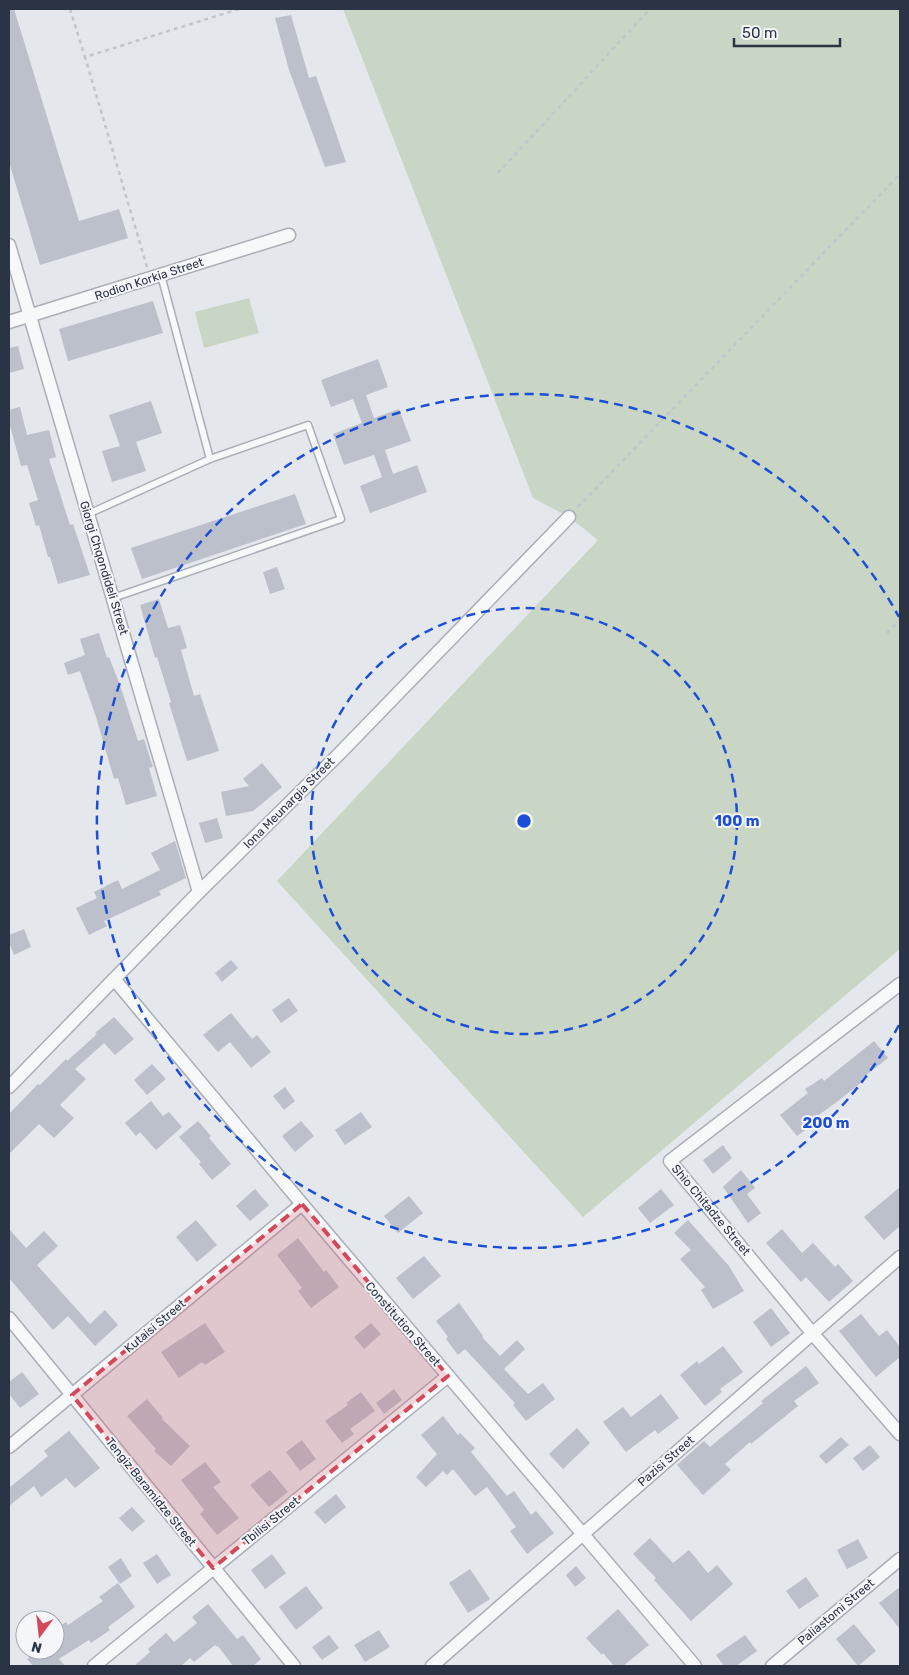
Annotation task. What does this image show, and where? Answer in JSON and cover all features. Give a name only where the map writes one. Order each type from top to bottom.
[{"type":"street","name":"Rodion Korkia Street","points":[[9,322],[289,235]]},
{"type":"street","name":"Giorgi Chqondideli Street","points":[[9,245],[198,892]]},
{"type":"street","name":"Iona Meunargia Street","points":[[9,1087],[198,892],[340,753],[568,517]]},
{"type":"street","name":"Constitution Street","points":[[114,979],[302,1204],[695,1666]]},
{"type":"street","name":"Shio Chitadze Street","points":[[900,984],[670,1161],[813,1334],[900,1434]]},
{"type":"street","name":"Kutaisi Street","points":[[9,1447],[302,1204]]},
{"type":"street","name":"Pazisi Street","points":[[432,1666],[900,1257]]},
{"type":"street","name":"Tengiz Baramidze Street","points":[[9,1318],[294,1666]]},
{"type":"street","name":"Tbilisi Street","points":[[94,1666],[448,1376]]},
{"type":"street","name":"Paliastomi Street","points":[[772,1666],[900,1559]]},
{"type":"lane","points":[[156,276],[210,460]]},
{"type":"lane","points":[[87,514],[210,460],[308,425],[340,519],[113,598]]},
{"type":"path","points":[[70,9],[156,276]]},
{"type":"path","points":[[85,57],[239,9]]},
{"type":"path","points":[[498,173],[650,9]]},
{"type":"path","points":[[568,517],[900,174]]},
{"type":"path","points":[[887,633],[900,620]]},
{"type":"highlighted area","points":[[302,1204],[448,1376],[213,1568],[72,1395]]},
{"type":"green space","points":[[343,9],[900,9],[900,949],[583,1217],[277,881],[598,540],[569,517],[533,498]]},
{"type":"green space","points":[[249,298],[259,333],[204,348],[195,312]]},
{"type":"building","points":[[9,9],[14,9],[79,221],[119,209],[128,238],[40,265],[9,162]]},
{"type":"building","points":[[291,15],[309,78],[316,76],[346,162],[325,167],[289,70],[275,18]]},
{"type":"building","points":[[153,301],[163,333],[68,361],[59,329]]},
{"type":"building","points":[[18,346],[24,369],[9,373],[9,348]]},
{"type":"building","points":[[378,359],[388,387],[366,395],[374,418],[399,409],[411,441],[385,450],[393,474],[417,465],[427,492],[370,513],[360,486],[382,477],[374,455],[344,465],[333,434],[362,423],[353,399],[331,407],[321,380]]},
{"type":"building","points":[[151,401],[162,433],[136,442],[146,471],[112,482],[102,451],[120,446],[109,415]]},
{"type":"building","points":[[20,407],[27,435],[49,430],[56,457],[49,459],[70,525],[73,524],[90,575],[58,584],[39,525],[36,526],[29,503],[38,500],[27,465],[21,466],[9,422],[9,410]]},
{"type":"building","points":[[295,494],[306,524],[142,579],[131,548]]},
{"type":"building","points":[[277,567],[285,589],[270,594],[263,572]]},
{"type":"building","points":[[159,599],[168,628],[180,625],[187,648],[181,650],[194,696],[200,694],[219,751],[187,761],[169,703],[171,702],[157,657],[155,658],[140,605]]},
{"type":"building","points":[[99,633],[107,658],[109,657],[120,685],[138,741],[144,739],[153,767],[149,768],[157,796],[126,805],[118,778],[114,779],[80,671],[68,675],[64,663],[85,655],[80,639]]},
{"type":"building","points":[[262,763],[282,787],[253,811],[226,816],[221,792],[249,786],[243,779]]},
{"type":"building","points":[[217,818],[223,838],[205,843],[199,823]]},
{"type":"building","points":[[175,841],[186,878],[159,891],[161,895],[104,921],[107,926],[89,935],[76,908],[97,898],[94,892],[118,880],[122,889],[160,870],[151,853]]},
{"type":"building","points":[[24,929],[31,947],[14,955],[9,942],[9,935]]},
{"type":"building","points":[[231,960],[238,968],[222,982],[215,973]]},
{"type":"building","points":[[289,998],[298,1011],[281,1023],[272,1010]]},
{"type":"building","points":[[231,1013],[252,1039],[257,1035],[271,1052],[251,1068],[230,1042],[218,1052],[203,1035]]},
{"type":"building","points":[[114,1017],[134,1039],[115,1055],[104,1043],[75,1069],[86,1079],[60,1105],[74,1118],[54,1138],[39,1124],[9,1154],[9,1114],[38,1084],[40,1085],[66,1059],[67,1061]]},
{"type":"building","points":[[874,1041],[888,1058],[861,1079],[863,1081],[812,1120],[815,1123],[797,1136],[780,1115],[808,1093],[805,1089],[822,1078],[824,1081]]},
{"type":"building","points":[[152,1064],[166,1079],[147,1095],[134,1080]]},
{"type":"building","points":[[285,1087],[295,1101],[284,1110],[273,1096]]},
{"type":"building","points":[[151,1101],[163,1116],[169,1112],[182,1127],[156,1150],[140,1132],[136,1136],[125,1123]]},
{"type":"building","points":[[361,1112],[372,1127],[345,1145],[335,1130]]},
{"type":"building","points":[[198,1121],[211,1136],[209,1138],[231,1164],[212,1180],[199,1164],[201,1162],[179,1137]]},
{"type":"building","points":[[301,1121],[314,1136],[295,1152],[282,1136]]},
{"type":"building","points":[[723,1145],[732,1158],[713,1174],[703,1160]]},
{"type":"building","points":[[741,1170],[755,1188],[747,1194],[761,1213],[748,1223],[723,1187]]},
{"type":"building","points":[[900,1187],[900,1226],[884,1240],[864,1217]]},
{"type":"building","points":[[255,1189],[269,1205],[250,1221],[236,1206]]},
{"type":"building","points":[[661,1189],[674,1205],[650,1223],[638,1208]]},
{"type":"building","points":[[409,1196],[423,1213],[398,1233],[384,1216]]},
{"type":"building","points":[[196,1220],[217,1245],[197,1262],[176,1237]]},
{"type":"building","points":[[688,1220],[729,1266],[744,1291],[713,1309],[701,1290],[705,1287],[680,1259],[691,1250],[674,1233]]},
{"type":"building","points":[[9,1229],[26,1248],[44,1231],[58,1246],[37,1265],[90,1324],[105,1310],[118,1325],[95,1346],[68,1316],[53,1330],[9,1278]]},
{"type":"building","points":[[782,1229],[802,1253],[813,1243],[835,1267],[838,1264],[853,1281],[829,1302],[806,1277],[801,1282],[766,1243]]},
{"type":"building","points":[[298,1238],[324,1272],[326,1270],[339,1287],[311,1308],[298,1291],[302,1288],[277,1255]]},
{"type":"building","points":[[424,1256],[441,1276],[413,1299],[396,1278]]},
{"type":"building","points":[[459,1303],[482,1337],[500,1356],[517,1340],[525,1349],[504,1369],[528,1394],[543,1383],[555,1399],[526,1421],[513,1405],[515,1403],[465,1349],[458,1355],[436,1321]]},
{"type":"building","points":[[771,1308],[790,1333],[771,1347],[753,1322]]},
{"type":"building","points":[[861,1314],[879,1336],[887,1330],[900,1347],[900,1357],[876,1377],[839,1331]]},
{"type":"building","points":[[205,1323],[225,1352],[205,1365],[202,1362],[179,1378],[161,1352]]},
{"type":"building","points":[[371,1323],[381,1334],[364,1349],[354,1337]]},
{"type":"building","points":[[723,1346],[743,1372],[720,1389],[722,1392],[705,1406],[680,1375],[697,1361],[699,1364]]},
{"type":"building","points":[[806,1366],[819,1383],[794,1401],[798,1406],[751,1444],[750,1442],[725,1464],[731,1470],[703,1495],[677,1465],[704,1441],[710,1447],[763,1403],[761,1401]]},
{"type":"building","points":[[22,1372],[39,1394],[20,1408],[9,1394],[9,1382]]},
{"type":"building","points":[[394,1389],[402,1400],[384,1414],[376,1403]]},
{"type":"building","points":[[361,1392],[375,1411],[350,1429],[354,1434],[342,1443],[325,1421],[348,1405],[346,1403]]},
{"type":"building","points":[[661,1394],[679,1418],[658,1434],[655,1430],[626,1452],[603,1422],[623,1407],[631,1417]]},
{"type":"building","points":[[147,1399],[162,1419],[190,1446],[171,1466],[154,1451],[156,1449],[127,1416]]},
{"type":"building","points":[[443,1416],[458,1435],[460,1433],[475,1448],[471,1452],[507,1496],[514,1491],[531,1515],[536,1511],[554,1533],[527,1554],[510,1531],[516,1527],[487,1487],[475,1496],[453,1469],[447,1475],[443,1471],[426,1487],[416,1477],[437,1454],[421,1435]]},
{"type":"building","points":[[577,1428],[590,1443],[563,1469],[549,1454]]},
{"type":"building","points":[[69,1431],[100,1468],[75,1488],[66,1478],[41,1497],[34,1486],[9,1506],[9,1488],[48,1456],[44,1451]]},
{"type":"building","points":[[841,1437],[849,1445],[826,1464],[819,1456]]},
{"type":"building","points":[[302,1440],[316,1459],[300,1471],[286,1452]]},
{"type":"building","points":[[870,1445],[880,1457],[863,1471],[853,1458]]},
{"type":"building","points":[[205,1462],[221,1482],[213,1487],[239,1518],[217,1535],[200,1514],[204,1510],[181,1480]]},
{"type":"building","points":[[270,1470],[288,1492],[269,1507],[250,1485]]},
{"type":"building","points":[[336,1494],[346,1507],[325,1524],[314,1512]]},
{"type":"building","points":[[132,1507],[145,1521],[132,1532],[119,1518]]},
{"type":"building","points":[[650,1538],[673,1563],[689,1550],[708,1573],[717,1565],[733,1584],[691,1621],[654,1580],[656,1578],[633,1554]]},
{"type":"building","points":[[858,1539],[868,1558],[847,1569],[837,1550]]},
{"type":"building","points":[[157,1554],[171,1575],[157,1584],[143,1563]]},
{"type":"building","points":[[272,1554],[286,1573],[265,1589],[251,1570]]},
{"type":"building","points":[[121,1558],[132,1576],[120,1584],[108,1567]]},
{"type":"building","points":[[576,1566],[586,1578],[575,1587],[566,1575]]},
{"type":"building","points":[[470,1569],[490,1599],[468,1613],[449,1583]]},
{"type":"building","points":[[806,1577],[819,1596],[799,1609],[786,1591]]},
{"type":"building","points":[[118,1583],[135,1607],[108,1627],[110,1630],[91,1643],[89,1640],[65,1655],[65,1623],[68,1625],[103,1601],[99,1597]]},
{"type":"building","points":[[306,1586],[323,1608],[296,1630],[279,1607]]},
{"type":"building","points":[[900,1587],[900,1629],[879,1603]]},
{"type":"building","points":[[208,1604],[237,1639],[243,1635],[261,1659],[253,1666],[233,1666],[218,1646],[215,1645],[194,1662],[190,1658],[181,1666],[134,1666],[150,1652],[148,1649],[166,1633],[174,1642],[197,1623],[192,1617]]},
{"type":"building","points":[[618,1609],[649,1645],[623,1666],[614,1666],[586,1638]]},
{"type":"building","points":[[854,1624],[876,1651],[858,1666],[836,1639]]},
{"type":"building","points":[[379,1630],[390,1647],[365,1662],[354,1645]]},
{"type":"building","points":[[329,1635],[339,1648],[322,1660],[312,1647]]},
{"type":"building","points":[[745,1635],[757,1651],[736,1666],[724,1666],[716,1655]]},
{"type":"building","points":[[28,1660],[60,1660],[65,1666],[33,1666]]}]
